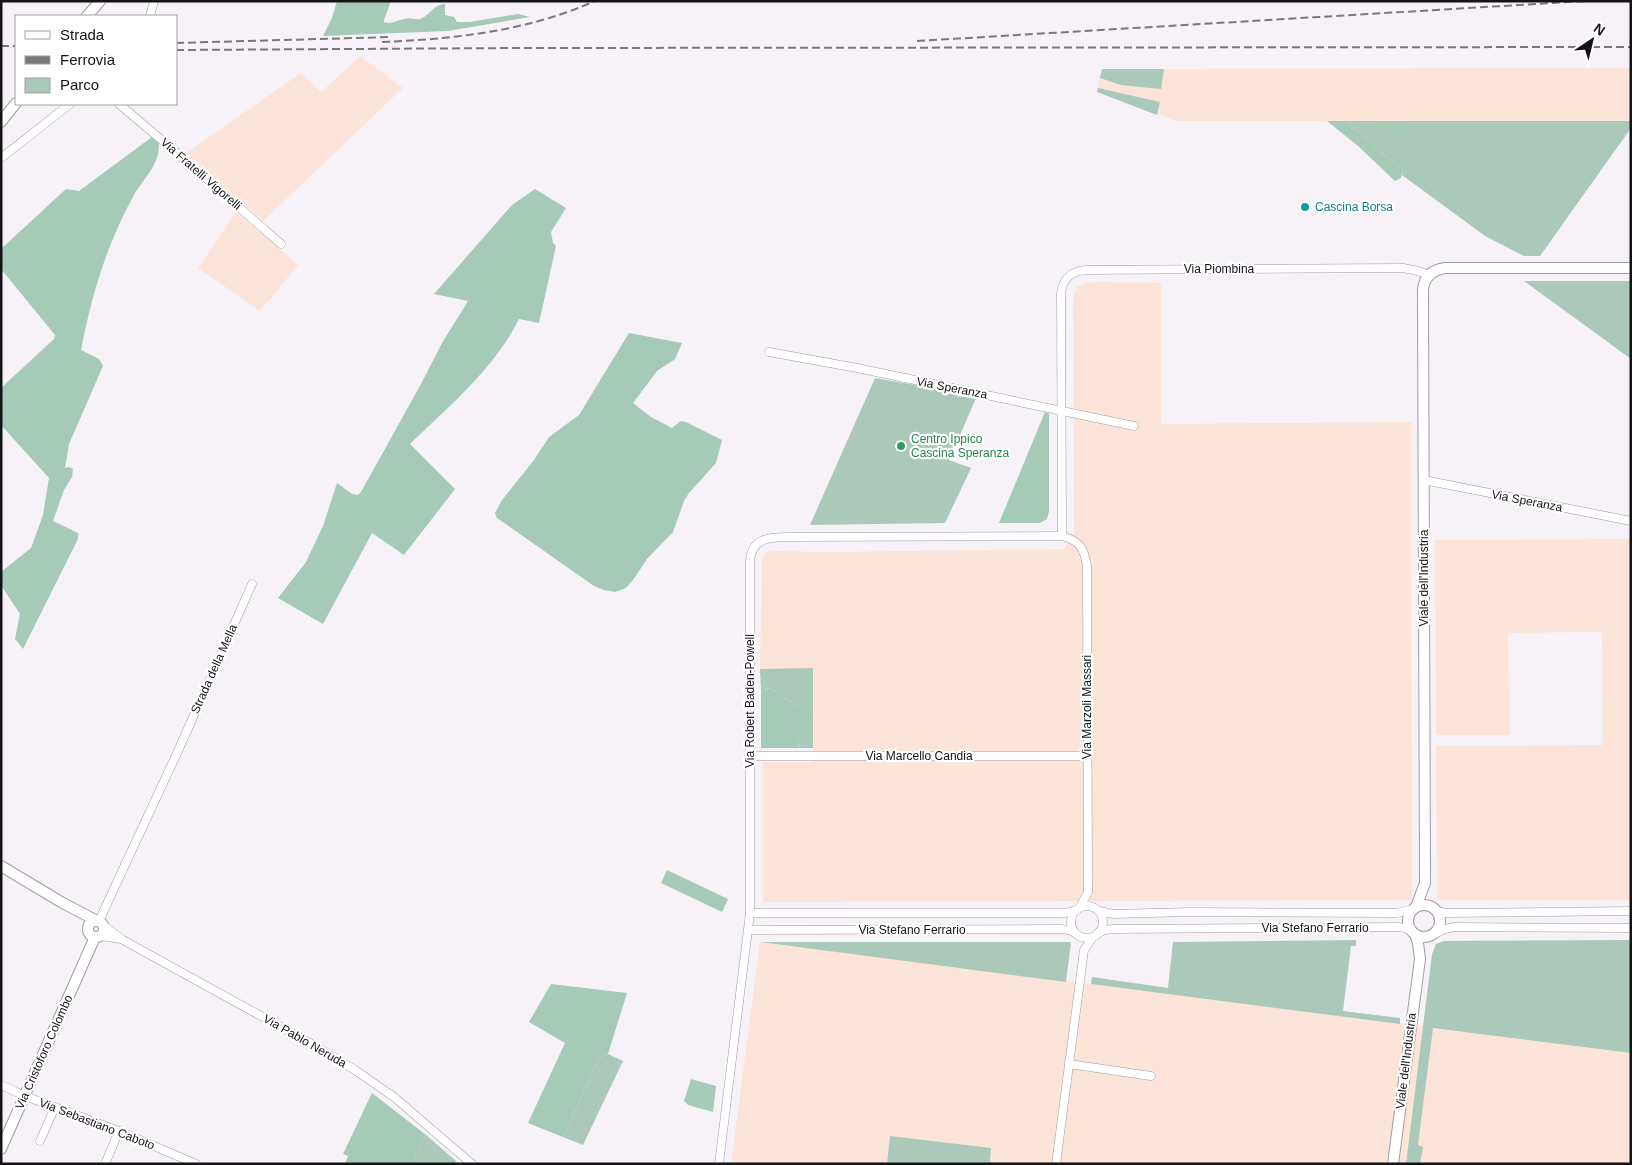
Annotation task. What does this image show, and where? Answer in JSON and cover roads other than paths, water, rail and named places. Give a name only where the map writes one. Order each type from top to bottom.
[{"type":"street","points":[[88,15],[100,1]]},
{"type":"street","points":[[150,15],[154,1]]},
{"type":"street","points":[[1,122],[15,104]]},
{"type":"street","points":[[1,158],[69,105]]},
{"type":"street","name":"Via Fratelli Vigorelli","points":[[120,105],[281,244]]},
{"type":"street","name":"Via Piombina","points":[[1062,536],[1062,288],[1066,278],[1077,271],[1091,270],[1403,268],[1429,275]]},
{"type":"street","points":[[1429,275],[1435,270],[1445,268],[1631,268]]},
{"type":"street","name":"Viale dell'Industria","points":[[1425,883],[1423,290],[1424,282],[1429,275]]},
{"type":"street","name":"Via Speranza","points":[[769,352],[857,368],[1134,426]]},
{"type":"street","name":"Via Speranza","points":[[1424,480],[1631,521]]},
{"type":"street","name":"Via Robert Baden-Powell","points":[[719,1164],[750,913],[750,559],[753,550],[761,541],[771,538],[788,537],[1062,536]]},
{"type":"street","name":"Via Marzoli Massari","points":[[1062,536],[1079,544],[1083,549],[1088,566],[1088,892],[1097,910]]},
{"type":"street","name":"Strada della Mella","points":[[100,923],[252,584]]},
{"type":"street","name":"Via Marcello Candia","points":[[750,756],[1087,756]]},
{"type":"street","points":[[1,866],[100,923]]},
{"type":"street","points":[[1420,959],[1418,943],[1410,928],[1408,918],[1415,908],[1425,883]]},
{"type":"street","points":[[1420,959],[1426,945],[1439,929],[1441,919],[1425,883]]},
{"type":"street","name":"Via Marzoli Massari","points":[[1078,909],[1088,892]]},
{"type":"street","points":[[61,902],[93,933]]},
{"type":"street","points":[[1415,908],[1425,905],[1446,913],[1631,911]]},
{"type":"street","points":[[1056,1164],[1084,950],[1101,930],[1103,920],[1097,910],[1090,906],[1078,909],[1071,918],[1072,928],[1077,934],[1084,950]]},
{"type":"street","name":"Via Stefano Ferrario","points":[[1097,910],[1114,914],[1189,912],[1397,913],[1415,908]]},
{"type":"street","name":"Via Stefano Ferrario","points":[[750,913],[1061,913],[1078,909]]},
{"type":"street","points":[[93,933],[91,923],[100,923]]},
{"type":"street","name":"Via Cristoforo Colombo","points":[[1,1149],[86,954],[93,933],[104,930],[100,923]]},
{"type":"street","name":"Via Pablo Neruda","points":[[100,923],[124,940],[319,1048],[355,1070],[394,1097],[472,1164]]},
{"type":"street","points":[[1414,934],[1422,938],[1451,927],[1631,928]]},
{"type":"street","name":"Via Stefano Ferrario","points":[[1095,935],[1104,930],[1114,929],[1397,928],[1408,929],[1414,934]]},
{"type":"street","name":"Via Stefano Ferrario","points":[[749,930],[1061,929],[1077,934]]},
{"type":"street","name":"Via Pablo Neruda","points":[[93,933],[124,940]]},
{"type":"street","points":[[1077,934],[1083,938],[1095,935]]},
{"type":"street","name":"Viale dell'Industria","points":[[1393,1164],[1420,959]]},
{"type":"street","points":[[1069,1064],[1151,1076]]},
{"type":"street","name":"Via Sebastiano Caboto","points":[[1,1085],[25,1096],[119,1131],[196,1164]]},
{"type":"street","points":[[40,1140],[55,1107]]},
{"type":"street","points":[[105,1164],[119,1131]]},
{"type":"railway","points":[[382,42],[437,39],[491,32],[544,20],[595,1]]},
{"type":"railway","points":[[917,41],[1586,1]]},
{"type":"railway","points":[[178,43],[391,37]]},
{"type":"railway","points":[[1,46],[15,46]]},
{"type":"railway","points":[[178,50],[1631,47]]},
{"type":"place","name":"Cascina Borsa","points":[[1305,207]]},
{"type":"place","name":"Centro Ippico Cascina Speranza","points":[[901,446]]}]
